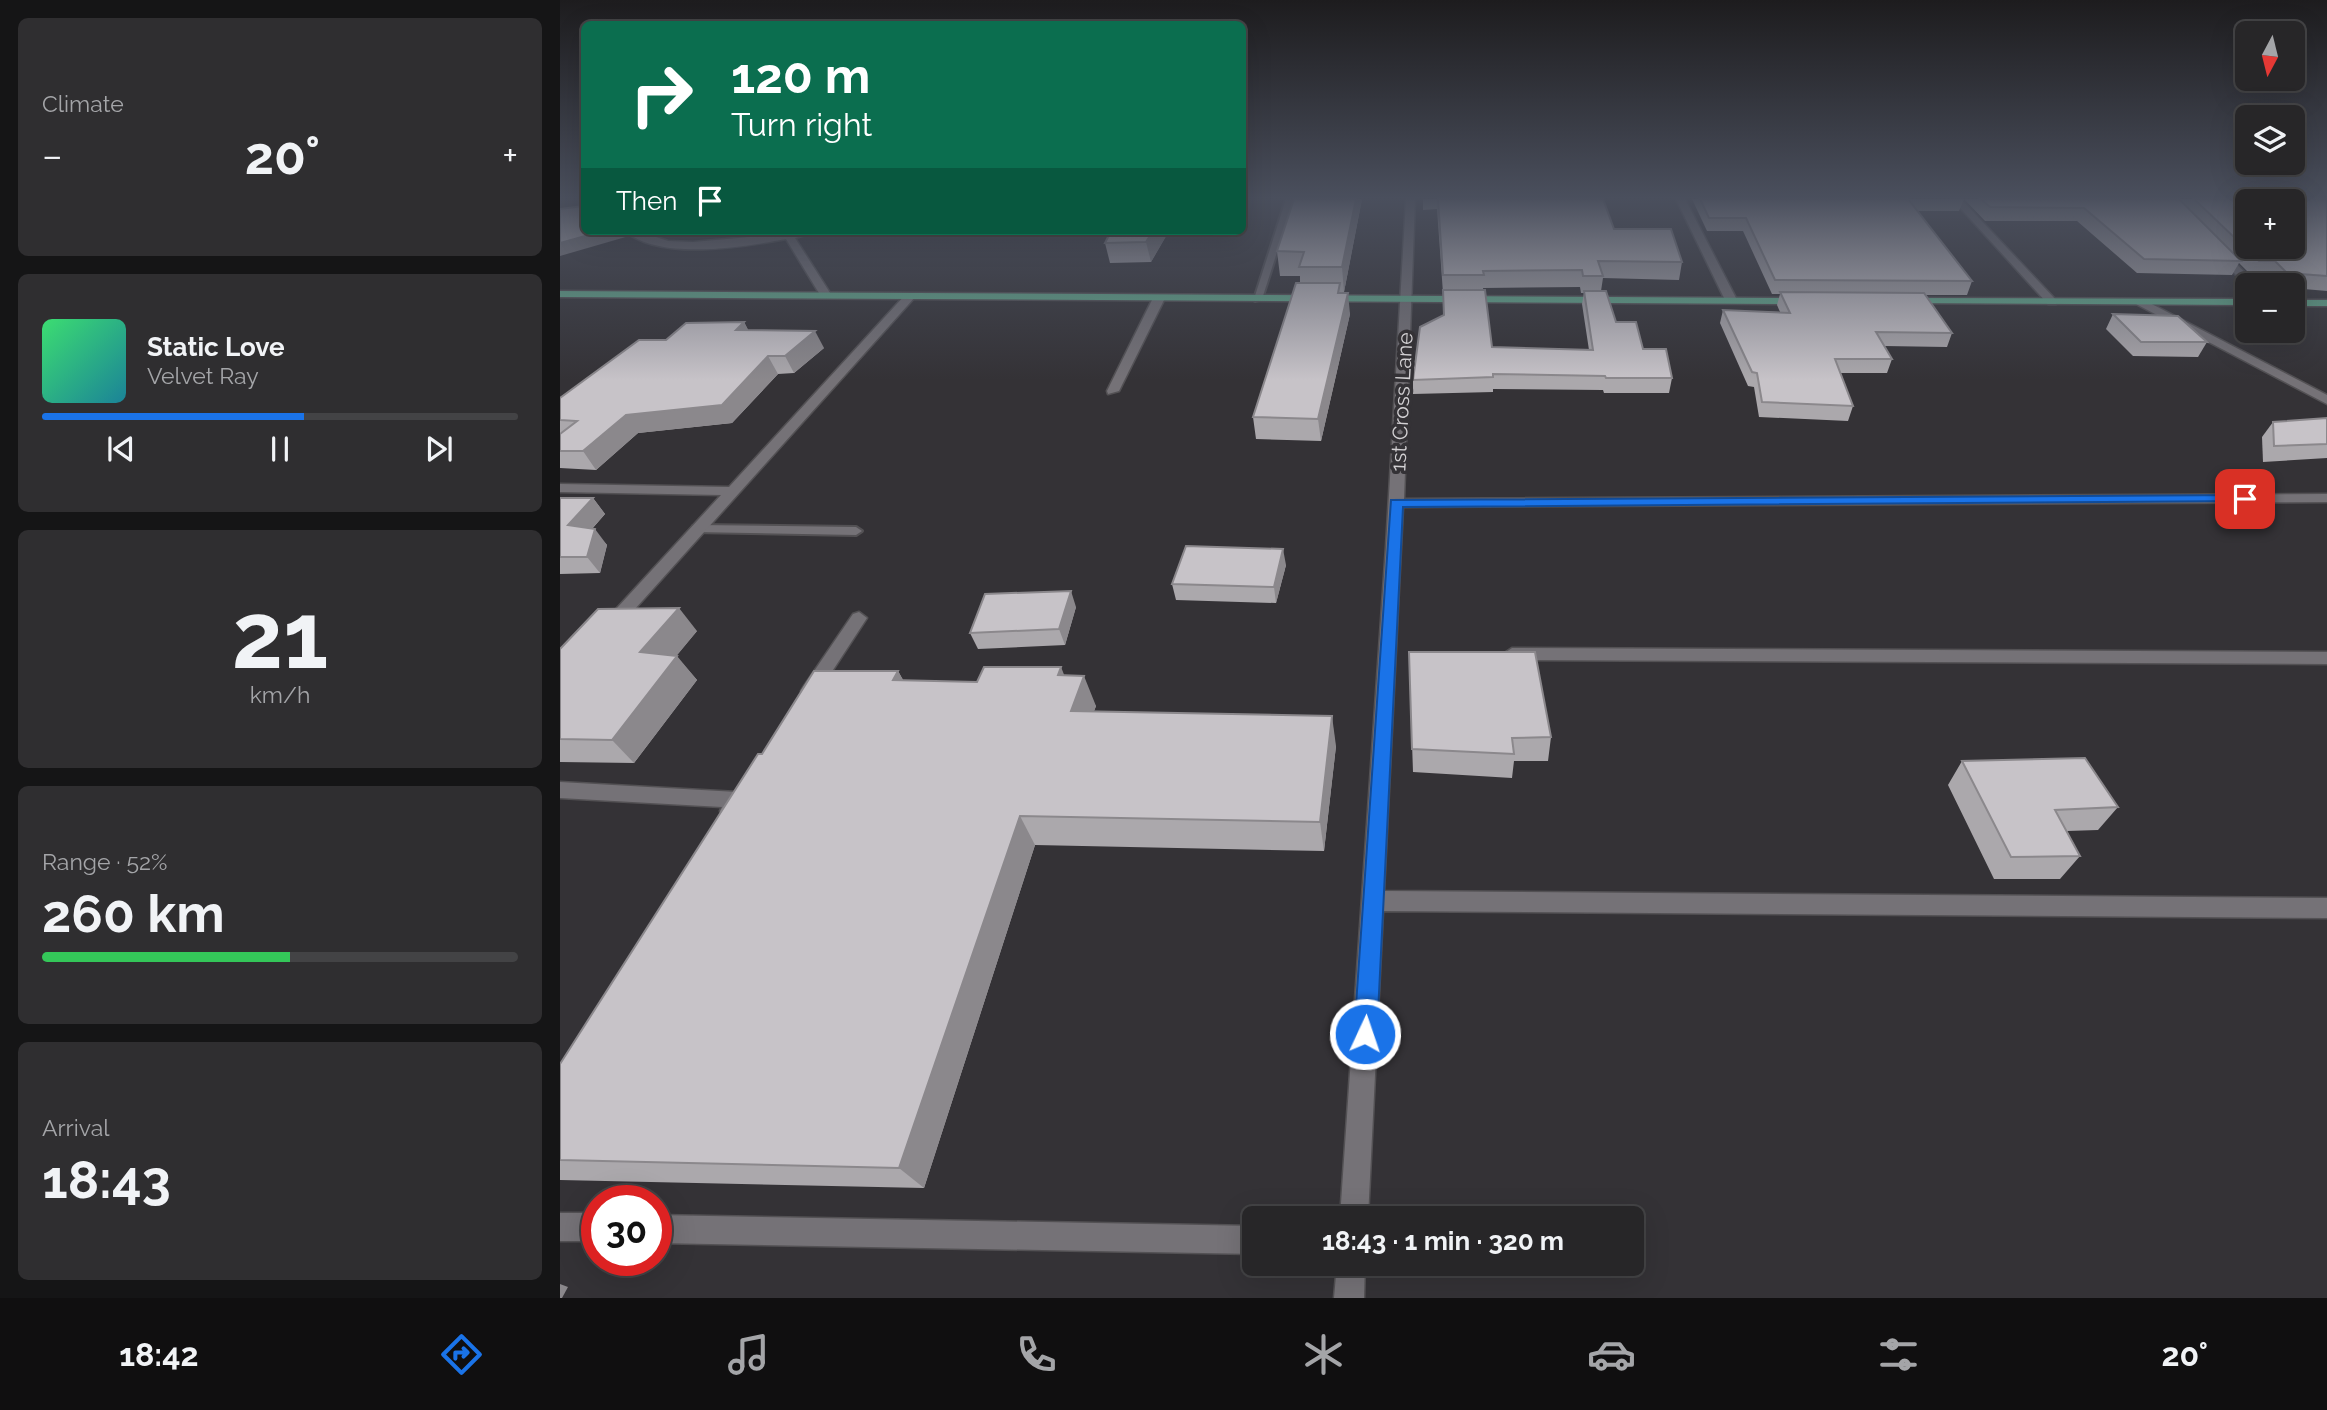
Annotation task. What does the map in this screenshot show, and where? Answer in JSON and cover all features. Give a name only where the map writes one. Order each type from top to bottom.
[{"type":"main road","points":[[560,294],[1815,301]]},
{"type":"main road","points":[[1898,301],[2235,302]]},
{"type":"main road","points":[[2305,303],[2327,303]]},
{"type":"street","points":[[803,260],[826,296]]},
{"type":"street","name":"1st Cross Lane","points":[[1355,1206],[1373,901],[1395,653],[1396,503],[1409,260]]},
{"type":"street","points":[[1711,260],[1731,300]]},
{"type":"street","points":[[2012,260],[2052,302]]},
{"type":"street","points":[[2227,260],[2240,273]]},
{"type":"street","points":[[600,638],[910,296]]},
{"type":"street","points":[[1113,391],[1159,298]]},
{"type":"street","points":[[2140,302],[2327,400]]},
{"type":"street","points":[[560,488],[732,492]]},
{"type":"street","points":[[1396,503],[2327,498]]},
{"type":"street","points":[[798,709],[859,618]]},
{"type":"street","points":[[1498,654],[2327,658]]},
{"type":"street","points":[[560,790],[741,794],[715,835]]},
{"type":"street","points":[[1373,901],[2327,908]]},
{"type":"street","points":[[560,1227],[581,1227]]},
{"type":"street","points":[[672,1228],[1242,1240]]},
{"type":"street","points":[[1349,1298],[1350,1276]]},
{"type":"lane","points":[[1258,299],[1271,260]]},
{"type":"lane","points":[[697,529],[856,531]]},
{"type":"building","points":[[1301,260],[1344,260],[1342,267],[1299,267]]},
{"type":"building","points":[[1442,260],[1681,260],[1682,262],[1598,261],[1603,276],[1583,276],[1582,270],[1483,271],[1484,275],[1443,275]]},
{"type":"building","points":[[1765,260],[1955,260],[1972,281],[1775,280]]},
{"type":"building","points":[[2172,260],[2240,260],[2241,261]]},
{"type":"building","points":[[2258,260],[2327,260],[2327,276],[2287,273],[2275,261]]},
{"type":"building","points":[[1296,283],[1340,283],[1338,293],[1348,293],[1318,419],[1253,417]]},
{"type":"building","points":[[1443,290],[1485,290],[1492,347],[1593,350],[1584,291],[1606,291],[1616,322],[1636,322],[1643,349],[1666,349],[1672,378],[1493,374],[1493,377],[1413,380],[1420,327],[1444,315]]},
{"type":"building","points":[[1780,292],[1924,293],[1952,333],[1876,332],[1892,359],[1835,359],[1853,406],[1762,402],[1757,373],[1752,372],[1723,310],[1790,313]]},
{"type":"building","points":[[2113,314],[2178,316],[2207,342],[2141,342]]},
{"type":"building","points":[[744,322],[736,330],[815,331],[785,356],[768,356],[722,405],[626,415],[583,451],[560,451],[560,434],[577,421],[560,420],[560,398],[639,340],[666,340],[686,323]]},
{"type":"building","points":[[2327,418],[2327,444],[2274,446],[2273,422]]},
{"type":"building","points":[[560,498],[593,498],[568,525],[595,529],[587,557],[560,557]]},
{"type":"building","points":[[1186,546],[1283,549],[1274,587],[1172,584]]},
{"type":"building","points":[[1071,591],[1059,629],[970,633],[985,594]]},
{"type":"building","points":[[679,608],[640,652],[677,656],[612,740],[560,739],[560,649],[598,609]]},
{"type":"building","points":[[1409,652],[1535,652],[1551,737],[1512,738],[1514,754],[1412,749]]},
{"type":"building","points":[[984,667],[1061,667],[1058,675],[1084,676],[1071,711],[1332,716],[1320,822],[1020,816],[899,1168],[560,1160],[560,1064],[814,671],[898,671],[893,680],[977,682]]},
{"type":"building","points":[[2085,758],[2118,807],[2055,810],[2080,856],[2011,857],[1962,761]]},
{"type":"route","points":[[1365,1034],[1396,503],[2245,499]]}]
